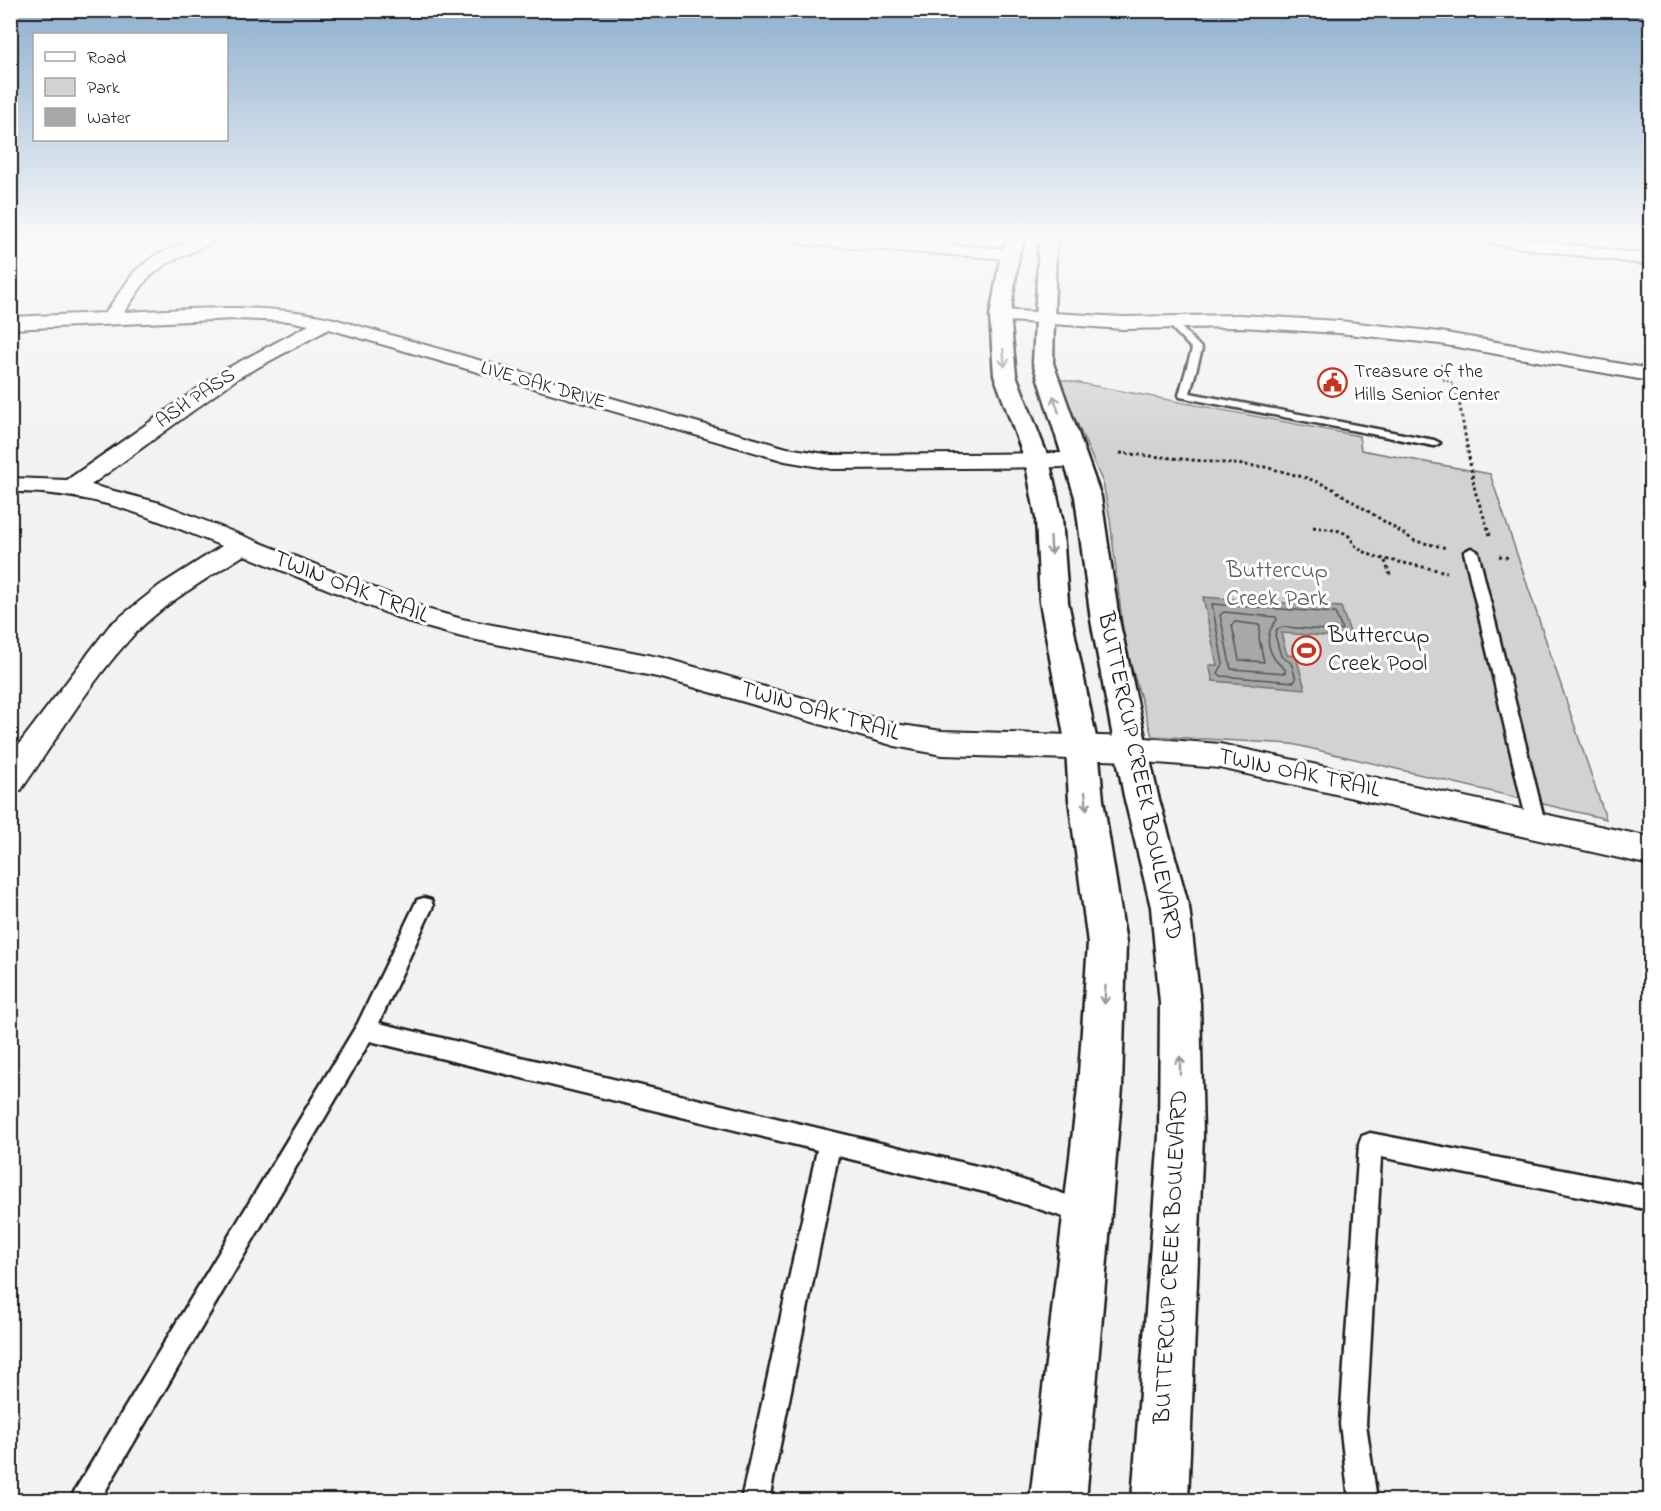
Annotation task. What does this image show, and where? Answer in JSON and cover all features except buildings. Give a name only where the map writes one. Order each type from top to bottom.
[{"type":"street","points":[[110,319],[117,310]]},
{"type":"street","name":"BUTTERCUP CREEK BOULEVARD","points":[[1001,310],[1005,375],[1037,460],[1049,518],[1054,602],[1082,747],[1086,800],[1107,943],[1100,1088],[1058,1500]]},
{"type":"street","name":"BUTTERCUP CREEK BOULEVARD","points":[[1043,310],[1043,363],[1088,498],[1106,620],[1141,796],[1170,907],[1180,1003],[1181,1135],[1160,1500]]},
{"type":"street","name":"LIVE OAK DRIVE","points":[[10,323],[245,313],[289,315],[327,323],[785,454],[832,462],[1076,460]]},
{"type":"street","points":[[1000,316],[1123,323],[1240,321],[1328,326],[1440,338],[1650,375]]},
{"type":"street","name":"ASH PASS","points":[[72,487],[231,374],[327,323]]},
{"type":"street","name":"TWIN OAK TRAIL","points":[[10,485],[72,487],[110,494],[151,508],[421,617],[462,628],[663,668],[895,735],[942,743],[1132,749],[1221,756],[1650,851]]},
{"type":"street","points":[[10,781],[86,675],[120,632],[168,592],[241,545]]},
{"type":"lane","points":[[1171,322],[1197,349],[1184,395],[1434,443]]},
{"type":"lane","points":[[1471,552],[1537,826]]},
{"type":"lane","points":[[85,1500],[365,1030],[424,906]]},
{"type":"lane","points":[[365,1030],[993,1182],[1086,1213]]},
{"type":"lane","points":[[755,1500],[830,1142]]},
{"type":"lane","points":[[1363,1500],[1353,1424],[1370,1144],[1650,1199]]},
{"type":"path","points":[[1440,338],[1441,376],[1444,381],[1452,383],[1458,395],[1475,491],[1491,537]]},
{"type":"path","points":[[1120,453],[1265,467],[1307,478],[1330,487],[1420,543]]},
{"type":"path","points":[[1313,527],[1341,531],[1349,536],[1357,548],[1364,553],[1384,560],[1425,568]]},
{"type":"path","points":[[1384,560],[1390,575]]},
{"type":"green space","name":"Buttercup Creek Park","points":[[1058,379],[1359,436],[1361,450],[1490,474],[1606,819],[1292,744],[1152,736],[1123,630],[1110,519],[1103,483]]},
{"type":"water","points":[[1203,597],[1341,607],[1352,638],[1281,633],[1287,655],[1296,656],[1305,689],[1213,681],[1209,665],[1217,665]]},
{"type":"place","name":"Treasure of the Hills Senior Center","points":[[1333,383]]},
{"type":"place","name":"Buttercup Creek Pool","points":[[1307,650]]}]
